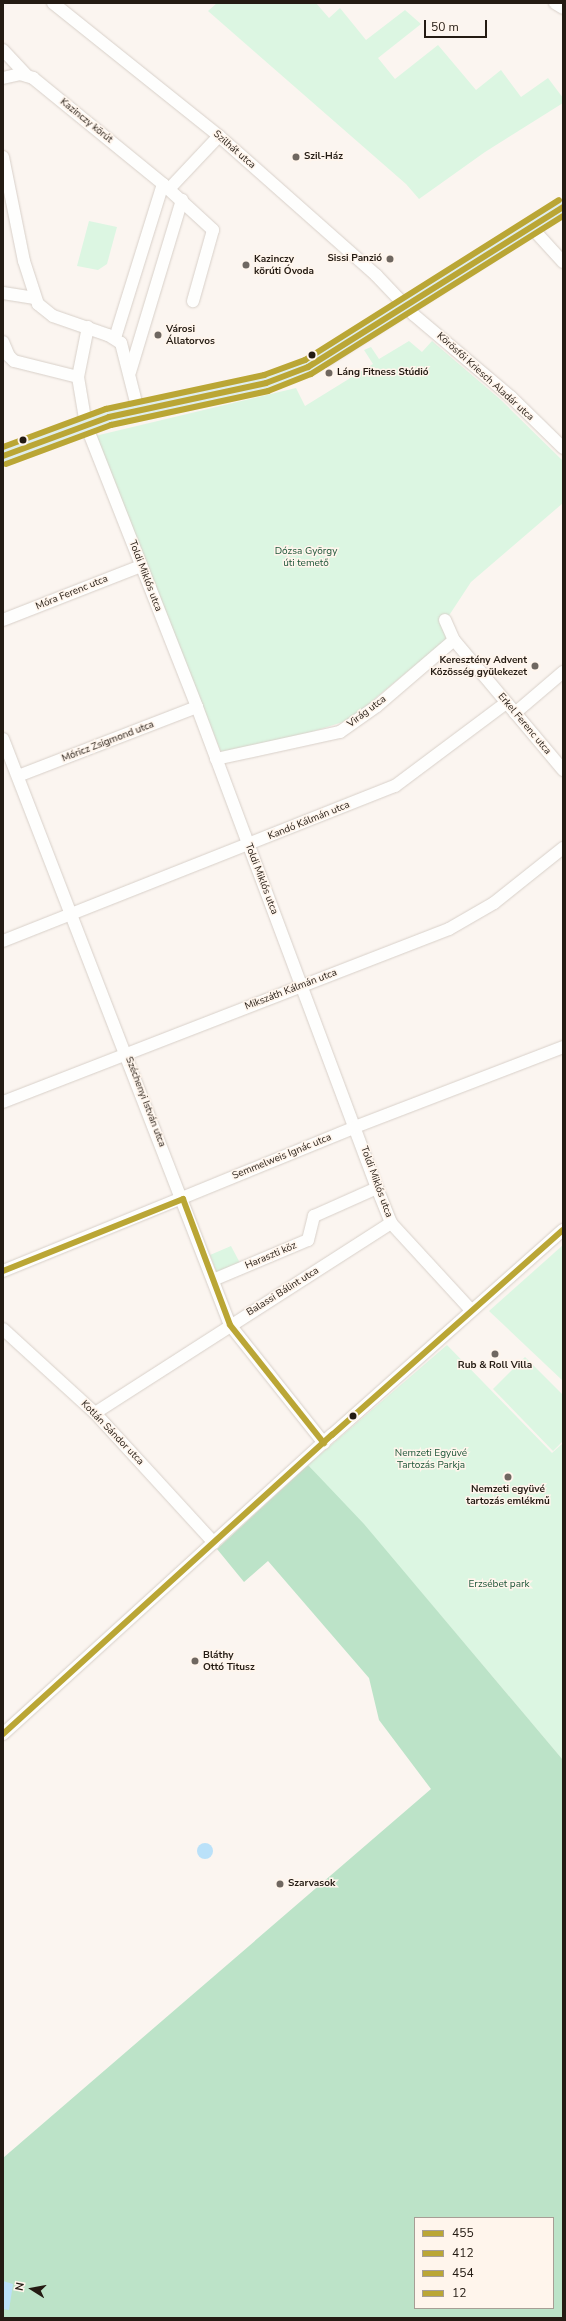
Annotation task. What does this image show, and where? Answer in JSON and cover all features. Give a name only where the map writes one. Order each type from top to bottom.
[{"type":"main road","points":[[3,456],[86,425],[138,410],[266,383],[294,373],[328,356],[563,207]]},
{"type":"street","name":"Szilhát utca","points":[[53,3],[219,136],[360,259],[407,306]]},
{"type":"street","points":[[555,3],[563,8]]},
{"type":"street","name":"Kazinczy körút","points":[[3,50],[27,76],[166,186],[213,230],[193,301]]},
{"type":"street","points":[[3,78],[14,74],[27,76]]},
{"type":"street","points":[[115,338],[166,186],[219,136]]},
{"type":"street","points":[[3,157],[7,195],[35,298],[49,314],[88,327],[115,338],[121,343],[130,372],[138,410]]},
{"type":"street","points":[[130,372],[182,200]]},
{"type":"street","points":[[532,228],[563,262]]},
{"type":"street","points":[[3,293],[35,298]]},
{"type":"street","name":"Körösfői Kriesch Aladár utca","points":[[407,306],[511,397],[563,448]]},
{"type":"street","points":[[86,425],[78,377],[88,327]]},
{"type":"street","points":[[3,342],[9,356],[14,360],[78,377]]},
{"type":"street","name":"Toldi Miklós utca","points":[[86,425],[197,707],[248,846],[303,985],[391,1223],[471,1310]]},
{"type":"street","name":"Móra Ferenc utca","points":[[3,620],[141,566]]},
{"type":"street","name":"Erkel Ferenc utca","points":[[445,620],[454,640],[563,770]]},
{"type":"street","name":"Virág utca","points":[[216,759],[340,732],[378,706],[454,640]]},
{"type":"street","points":[[515,713],[563,672]]},
{"type":"street","name":"Kandó Kálmán utca","points":[[3,942],[248,846],[395,786],[506,703]]},
{"type":"street","name":"Móricz Zsigmond utca","points":[[18,776],[197,707]]},
{"type":"street","name":"Széchenyi István utca","points":[[3,739],[183,1198],[230,1325],[324,1443]]},
{"type":"street","name":"Mikszáth Kálmán utca","points":[[3,1102],[449,928],[474,916],[563,848]]},
{"type":"street","name":"Semmelweis Ignác utca","points":[[3,1271],[355,1127],[563,1047]]},
{"type":"street","name":"Haraszti köz","points":[[213,1280],[308,1240],[314,1216],[377,1188]]},
{"type":"street","name":"Balassi Bálint utca","points":[[95,1412],[391,1223]]},
{"type":"street","points":[[3,1734],[471,1310],[563,1230]]},
{"type":"street","name":"Kotlán Sándor utca","points":[[3,1330],[95,1412],[214,1543]]},
{"type":"green space","points":[[217,3],[316,3],[329,18],[340,8],[366,40],[405,10],[421,24],[378,58],[395,79],[438,45],[476,90],[501,70],[521,97],[548,78],[563,98],[563,103],[485,152],[419,199],[406,184],[208,11]]},
{"type":"green space","points":[[89,221],[117,227],[107,264],[98,270],[77,266]]},
{"type":"green space","name":"Dózsa György úti temető","points":[[409,341],[422,352],[432,341],[501,400],[563,461],[563,503],[471,582],[448,617],[448,638],[349,720],[302,735],[221,752],[95,436],[296,388],[305,406],[373,364],[364,350],[371,347],[379,359]]},
{"type":"green space","points":[[563,1245],[563,1381],[489,1311]]},
{"type":"green space","points":[[231,1246],[240,1263],[217,1273],[210,1255]]},
{"type":"green space","points":[[447,1345],[552,1453],[563,1443],[563,1760],[409,1578],[308,1465]]},
{"type":"green space","points":[[525,1357],[563,1395],[563,1441],[553,1451],[493,1389]]},
{"type":"green space","points":[[308,1465],[364,1524],[563,1760],[563,2318],[3,2318],[3,2158],[431,1789],[379,1720],[369,1678],[268,1561],[244,1582],[217,1549]]},
{"type":"water","points":[[205,1843],[212,1848],[213,1851],[208,1858],[205,1859],[198,1854],[197,1851],[202,1844]]},
{"type":"water","points":[[3,2281],[13,2284],[9,2310],[3,2309]]},
{"type":"transit line","name":"454","points":[[3,447],[106,409],[264,375],[305,360],[559,200]]},
{"type":"transit line","name":"455","points":[[3,456],[109,417],[266,383],[308,367],[563,207]]},
{"type":"transit line","name":"412","points":[[6,464],[111,425],[268,391],[311,374],[563,216]]},
{"type":"transit line","name":"12","points":[[3,1271],[183,1199],[230,1325],[324,1443]]},
{"type":"transit line","name":"12","points":[[3,1734],[332,1435],[563,1230]]},
{"type":"place","name":"Szil-Ház","points":[[296,157]]},
{"type":"place","name":"Sissi Panzió","points":[[390,259]]},
{"type":"place","name":"Kazinczy körúti Óvoda","points":[[246,265]]},
{"type":"place","name":"Városi Állatorvos","points":[[158,335]]},
{"type":"place","name":"Láng Fitness Stúdió","points":[[329,373]]},
{"type":"place","name":"Keresztény Advent Közösség gyülekezet","points":[[535,666]]},
{"type":"place","name":"Rub & Roll Villa","points":[[495,1354]]},
{"type":"place","name":"Nemzeti együvé tartozás emlékmű","points":[[508,1477]]},
{"type":"place","name":"Bláthy Ottó Titusz","points":[[195,1661]]},
{"type":"place","name":"Szarvasok","points":[[280,1884]]},
{"type":"park label","name":"Nemzeti Együvé Tartozás Parkja","points":[[431,1458]]},
{"type":"park label","name":"Erzsébet park","points":[[499,1585]]}]
